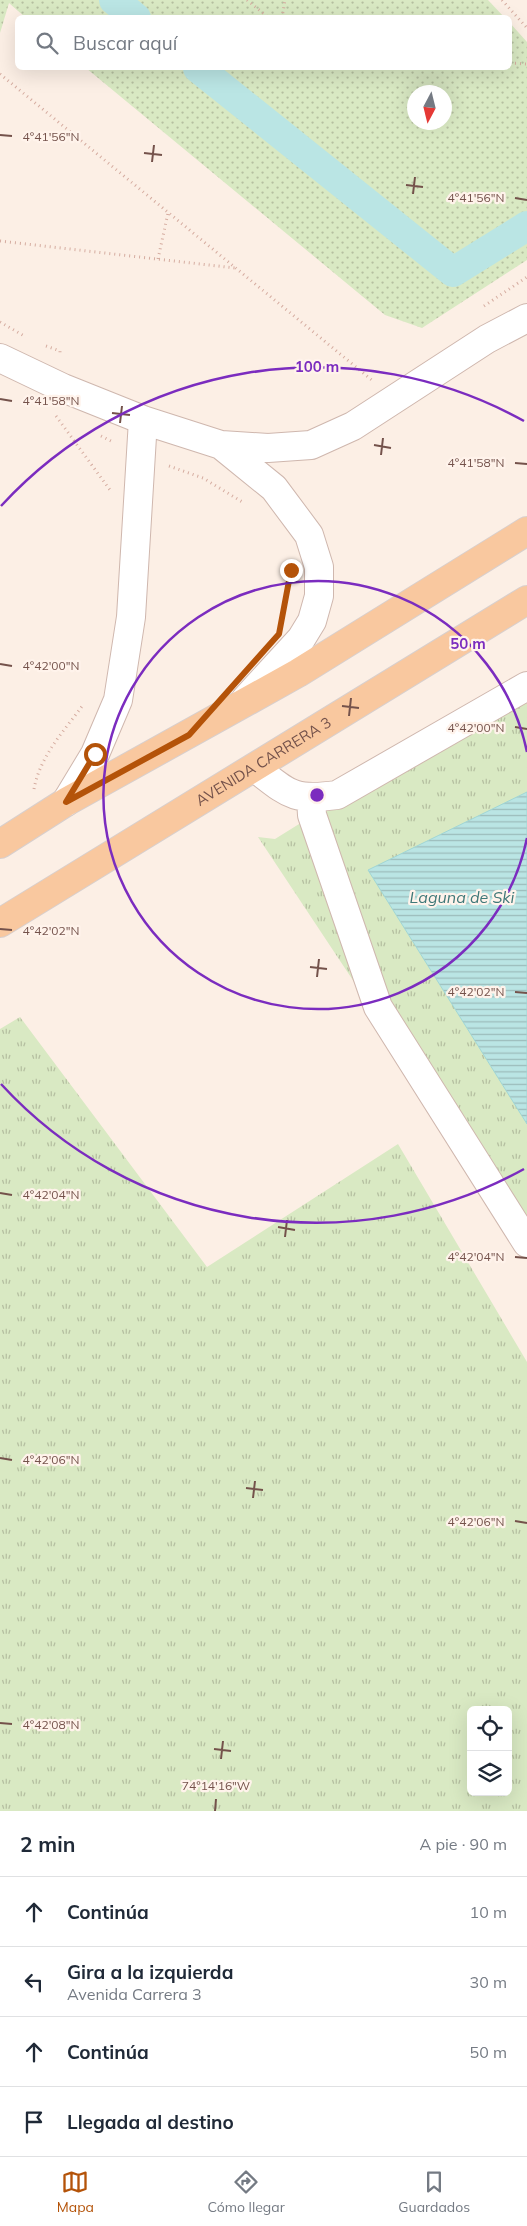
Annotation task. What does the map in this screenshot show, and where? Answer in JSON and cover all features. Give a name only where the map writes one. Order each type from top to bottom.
[{"type":"main road","points":[[0,844],[66,802],[315,663],[527,531]]},
{"type":"main road","name":"AVENIDA CARRERA 3","points":[[0,923],[527,600]]},
{"type":"street","points":[[0,358],[63,388],[143,420],[221,445],[268,448],[310,445],[352,426],[487,340],[527,318]]},
{"type":"street","points":[[66,802],[95,754],[118,700],[131,617],[143,420]]},
{"type":"street","points":[[221,445],[274,488],[309,535],[319,567],[319,596],[312,622],[302,639],[239,706]]},
{"type":"street","points":[[255,768],[289,794],[311,798],[337,795],[527,686]]},
{"type":"street","points":[[311,798],[312,815],[378,1007],[527,1243]]},
{"type":"path","points":[[247,0],[265,15]]},
{"type":"path","points":[[282,15],[285,0]]},
{"type":"path","points":[[502,0],[527,28]]},
{"type":"path","points":[[512,63],[527,64]]},
{"type":"path","points":[[0,74],[394,399]]},
{"type":"path","points":[[158,259],[168,213]]},
{"type":"path","points":[[0,241],[235,268]]},
{"type":"path","points":[[59,414],[51,410],[113,495]]},
{"type":"path","points":[[100,436],[140,457],[203,478],[250,506]]},
{"type":"path","points":[[282,616],[290,579]]},
{"type":"path","points":[[27,827],[37,772],[51,748],[87,700]]},
{"type":"green space","points":[[0,0],[488,0],[502,15],[23,15],[9,3],[0,33]]},
{"type":"green space","points":[[512,25],[527,42],[527,260],[422,328],[385,315],[88,70],[512,70]]},
{"type":"green space","points":[[527,682],[527,1243],[258,837],[275,839]]},
{"type":"green space","points":[[20,1017],[207,1267],[398,1144],[527,1362],[527,1811],[0,1811],[0,1029]]},
{"type":"water","name":"Laguna de Ski","points":[[527,792],[527,1124],[368,870]]},
{"type":"waterway","points":[[114,0],[132,15]]},
{"type":"waterway","points":[[200,70],[453,272],[527,226]]},
{"type":"route","points":[[95,754],[66,802],[189,735],[279,634],[291,570]]}]
